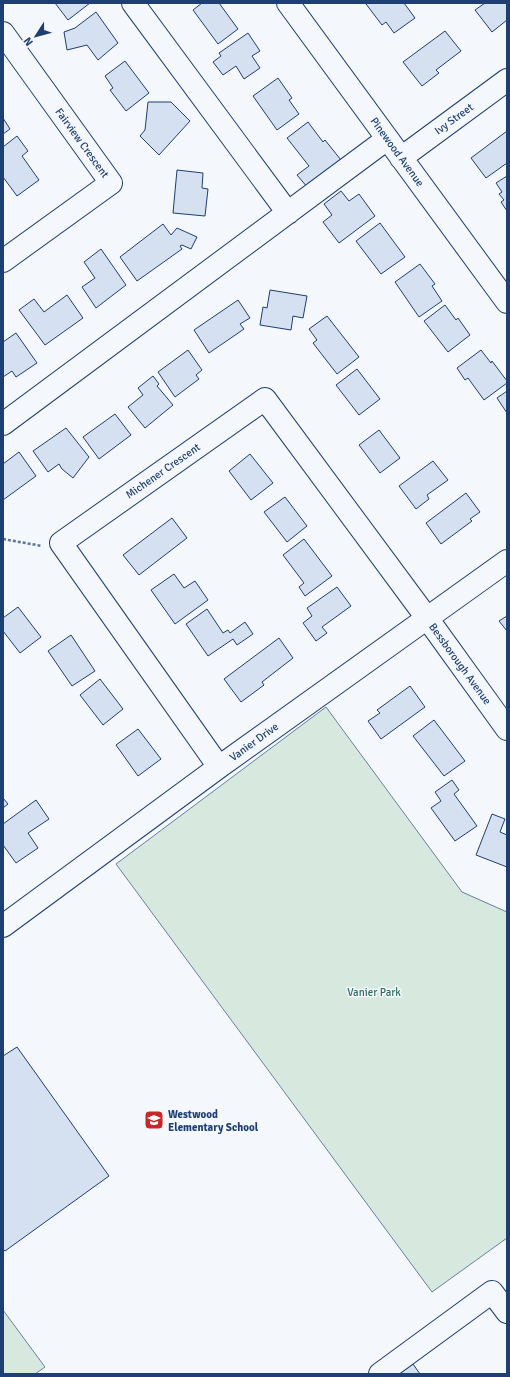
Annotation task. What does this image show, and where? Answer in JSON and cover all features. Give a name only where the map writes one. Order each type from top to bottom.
[{"type":"street","points":[[133,3],[288,213]]},
{"type":"street","name":"Pinewood Avenue","points":[[288,3],[507,302]]},
{"type":"street","name":"Fairview Crescent","points":[[3,34],[111,183],[3,262]]},
{"type":"street","name":"Ivy Street","points":[[401,158],[507,80]]},
{"type":"street","points":[[3,424],[387,138]]},
{"type":"street","name":"Michener Crescent","points":[[61,543],[265,398],[428,618]]},
{"type":"street","points":[[61,543],[219,767]]},
{"type":"street","name":"Vanier Drive","points":[[3,926],[219,767],[507,561]]},
{"type":"street","name":"Bessborough Avenue","points":[[428,618],[507,729]]},
{"type":"street","points":[[380,1374],[492,1292],[507,1312]]},
{"type":"path","points":[[3,539],[54,548],[61,543]]},
{"type":"green space","name":"Vanier Park","points":[[326,707],[462,892],[507,912],[507,1238],[432,1292],[116,864]]},
{"type":"green space","points":[[3,1310],[45,1367],[35,1374],[3,1374]]},
{"type":"building","points":[[55,3],[90,3],[68,20]]},
{"type":"building","points":[[202,3],[219,3],[238,29],[218,44],[193,10]]},
{"type":"building","points":[[404,3],[415,18],[394,33],[386,22],[382,25],[366,4]]},
{"type":"building","points":[[485,3],[507,3],[507,20],[492,32],[475,10]]},
{"type":"building","points":[[96,12],[118,43],[98,60],[87,45],[67,50],[64,32],[75,28]]},
{"type":"building","points":[[445,31],[461,51],[436,70],[439,73],[422,86],[403,62]]},
{"type":"building","points":[[248,33],[260,51],[252,56],[260,68],[244,79],[236,66],[223,75],[213,62],[221,56],[219,53]]},
{"type":"building","points":[[125,61],[149,93],[126,111],[110,90],[113,88],[105,76]]},
{"type":"building","points":[[278,78],[292,98],[289,100],[299,114],[277,130],[253,96]]},
{"type":"building","points":[[148,102],[171,102],[190,121],[159,155],[140,136],[145,130]]},
{"type":"building","points":[[3,118],[10,129],[3,134]]},
{"type":"building","points":[[308,122],[323,142],[325,140],[341,160],[308,188],[297,175],[309,166],[287,138]]},
{"type":"building","points":[[507,131],[507,163],[486,178],[471,158]]},
{"type":"building","points":[[17,136],[28,151],[22,156],[39,180],[17,196],[3,177],[3,147]]},
{"type":"building","points":[[177,170],[203,173],[202,188],[208,189],[205,216],[173,213]]},
{"type":"building","points":[[507,176],[507,211],[501,202],[504,200],[499,194],[502,192],[496,183]]},
{"type":"building","points":[[341,191],[349,201],[359,194],[375,216],[339,243],[323,222],[332,215],[324,204]]},
{"type":"building","points":[[380,223],[405,257],[381,274],[356,241]]},
{"type":"building","points":[[163,224],[171,235],[177,228],[197,237],[191,249],[182,245],[180,246],[182,249],[137,281],[120,257]]},
{"type":"building","points":[[101,249],[126,285],[96,308],[82,287],[95,278],[84,262]]},
{"type":"building","points":[[420,264],[435,284],[432,286],[442,301],[419,317],[395,282]]},
{"type":"building","points":[[270,290],[307,296],[303,318],[293,316],[291,330],[260,325],[263,307],[267,308]]},
{"type":"building","points":[[67,295],[83,318],[45,345],[19,310],[34,299],[44,312]]},
{"type":"building","points":[[238,300],[250,318],[240,324],[244,329],[209,353],[194,330]]},
{"type":"building","points":[[445,305],[456,320],[458,318],[470,335],[448,352],[424,321]]},
{"type":"building","points":[[327,316],[359,357],[337,374],[313,343],[317,340],[309,329]]},
{"type":"building","points":[[16,333],[37,363],[16,377],[12,371],[3,377],[3,342]]},
{"type":"building","points":[[188,350],[202,370],[196,375],[199,379],[175,397],[158,372]]},
{"type":"building","points":[[481,350],[491,363],[492,361],[507,381],[507,383],[484,400],[468,378],[465,380],[457,368]]},
{"type":"building","points":[[357,369],[380,399],[359,415],[336,385]]},
{"type":"building","points":[[153,376],[159,384],[157,386],[173,405],[145,428],[128,407],[143,395],[138,388]]},
{"type":"building","points":[[507,391],[507,413],[497,398]]},
{"type":"building","points":[[115,414],[131,435],[99,459],[83,437]]},
{"type":"building","points":[[66,428],[89,457],[73,478],[62,469],[59,464],[48,472],[33,451]]},
{"type":"building","points":[[379,430],[400,458],[380,473],[359,445]]},
{"type":"building","points":[[19,452],[36,476],[3,500],[3,464]]},
{"type":"building","points":[[250,454],[273,483],[251,500],[229,471]]},
{"type":"building","points":[[433,461],[448,480],[427,495],[429,499],[416,509],[399,486]]},
{"type":"building","points":[[466,493],[480,512],[470,519],[472,521],[441,544],[426,523]]},
{"type":"building","points":[[285,497],[307,526],[287,542],[264,512]]},
{"type":"building","points":[[172,518],[187,538],[139,575],[123,555]]},
{"type":"building","points":[[304,539],[332,576],[305,596],[299,587],[304,583],[283,555]]},
{"type":"building","points":[[174,574],[184,588],[195,581],[208,600],[175,624],[151,590]]},
{"type":"building","points":[[337,587],[351,606],[322,627],[327,633],[316,641],[303,623],[312,616],[307,608]]},
{"type":"building","points":[[18,607],[41,637],[20,653],[3,631],[3,618]]},
{"type":"building","points":[[207,609],[223,633],[228,630],[230,633],[245,622],[253,634],[237,645],[233,639],[208,656],[186,624]]},
{"type":"building","points":[[507,616],[507,631],[499,621]]},
{"type":"building","points":[[71,635],[95,671],[72,686],[48,651]]},
{"type":"building","points":[[279,638],[293,658],[262,682],[264,685],[241,702],[224,679]]},
{"type":"building","points":[[100,679],[123,709],[103,725],[80,695]]},
{"type":"building","points":[[410,686],[425,707],[381,739],[368,721],[380,713],[377,710]]},
{"type":"building","points":[[434,720],[465,761],[444,776],[413,736]]},
{"type":"building","points":[[138,729],[161,759],[138,776],[116,745]]},
{"type":"building","points":[[452,780],[459,790],[454,794],[477,826],[455,841],[431,808],[441,801],[435,792]]},
{"type":"building","points":[[3,798],[8,804],[3,808]]},
{"type":"building","points":[[36,800],[49,819],[28,833],[38,848],[16,863],[3,845],[3,824]]},
{"type":"building","points":[[492,814],[505,819],[500,832],[507,835],[507,867],[476,855]]},
{"type":"building","points":[[17,1047],[109,1176],[5,1251],[3,1249],[3,1056]]},
{"type":"building","points":[[413,1364],[420,1374],[399,1374]]},
{"type":"place","name":"Westwood Elementary School","points":[[154,1120]]}]
